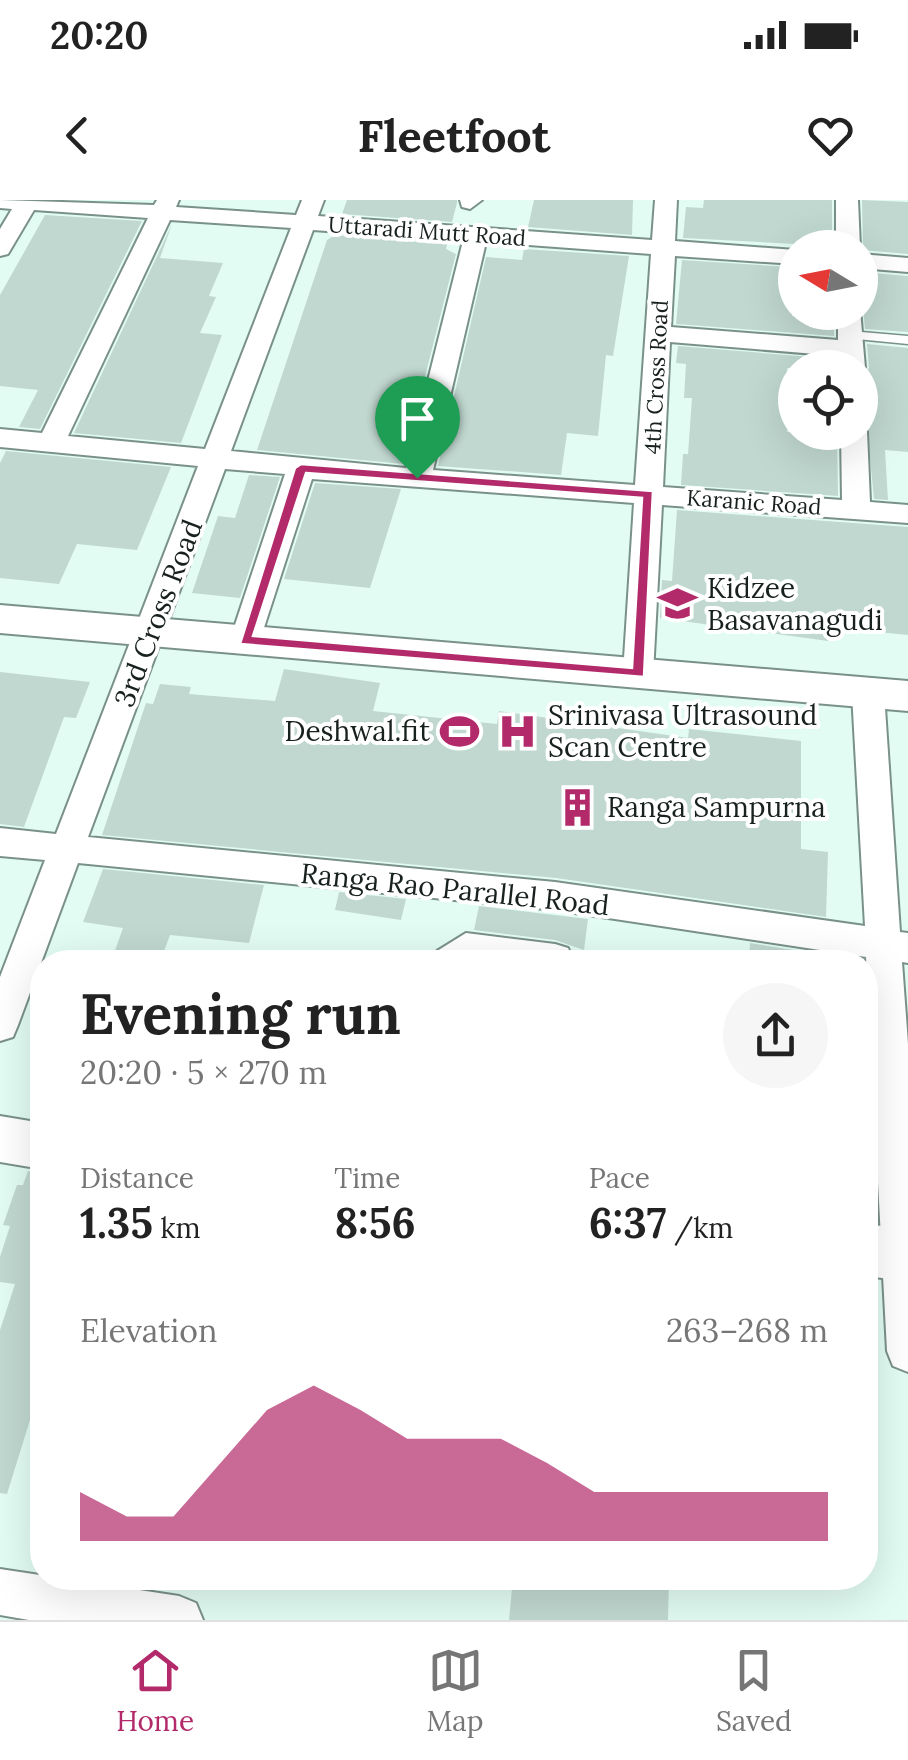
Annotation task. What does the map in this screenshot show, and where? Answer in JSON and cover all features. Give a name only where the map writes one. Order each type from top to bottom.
[{"type":"street","name":"4th Cross Road","points":[[638,674],[666,200]]},
{"type":"street","points":[[846,200],[847,230]]},
{"type":"street","name":"Uttaradi Mutt Road","points":[[0,201],[309,211],[476,234],[778,256]]},
{"type":"street","points":[[0,249],[27,201]]},
{"type":"street","points":[[52,442],[165,206]]},
{"type":"street","name":"3rd Cross Road","points":[[0,1024],[309,211]]},
{"type":"street","points":[[417,478],[476,234]]},
{"type":"street","points":[[878,262],[908,264]]},
{"type":"street","points":[[658,334],[851,341]]},
{"type":"street","name":"Karanic Road","points":[[0,438],[296,468],[908,514]]},
{"type":"street","points":[[854,450],[856,510]]},
{"type":"street","points":[[245,640],[296,468]]},
{"type":"street","points":[[0,619],[908,696]]},
{"type":"street","points":[[868,693],[895,947],[892,1253],[908,1351]]},
{"type":"street","name":"Ranga Rao Parallel Road","points":[[0,842],[555,896],[895,947]]},
{"type":"street","points":[[0,1139],[30,1144]]},
{"type":"street","points":[[40,1590],[178,1620]]},
{"type":"lane","points":[[851,341],[908,340]]},
{"type":"building","points":[[347,200],[457,203],[452,222],[342,214]]},
{"type":"building","points":[[534,200],[633,200],[632,235],[528,227]]},
{"type":"building","points":[[704,200],[832,200],[832,230],[778,230],[778,243],[683,238],[686,207],[703,208]]},
{"type":"building","points":[[862,200],[908,202],[908,254],[878,251],[878,230],[863,230]]},
{"type":"building","points":[[45,215],[142,221],[40,429],[19,427],[38,390],[0,386],[0,295]]},
{"type":"building","points":[[172,224],[160,258],[223,263],[209,296],[216,297],[200,333],[222,335],[181,443],[74,433]]},
{"type":"building","points":[[335,235],[447,244],[446,249],[456,254],[403,464],[257,450],[327,240]]},
{"type":"building","points":[[524,249],[629,256],[613,356],[606,355],[598,436],[567,433],[561,475],[438,466],[486,257],[522,260]]},
{"type":"building","points":[[682,260],[778,266],[778,330],[834,330],[834,336],[676,324]]},
{"type":"building","points":[[878,274],[908,276],[908,332],[878,330]]},
{"type":"building","points":[[867,344],[908,348],[908,452],[885,450],[888,500],[874,499],[869,450],[878,450],[878,350],[868,350]]},
{"type":"building","points":[[678,346],[778,354],[778,450],[837,450],[838,496],[681,485],[683,454],[688,454],[692,398],[684,398],[686,364],[676,363]]},
{"type":"building","points":[[6,451],[171,467],[137,550],[77,544],[59,584],[0,578],[0,463]]},
{"type":"building","points":[[249,475],[280,477],[240,598],[192,593],[218,516],[235,518]]},
{"type":"building","points":[[315,483],[401,489],[370,588],[284,579]]},
{"type":"building","points":[[677,510],[908,527],[908,635],[828,627],[828,641],[660,618],[662,580],[672,581]]},
{"type":"building","points":[[284,669],[380,683],[373,711],[497,724],[499,711],[688,738],[689,729],[801,741],[801,849],[828,852],[826,917],[556,878],[102,835],[146,703],[153,704],[160,684],[191,687],[189,694],[275,701]]},
{"type":"building","points":[[0,672],[90,682],[76,718],[64,717],[24,827],[0,824]]},
{"type":"building","points":[[103,869],[264,885],[249,943],[170,935],[164,950],[115,950],[123,928],[83,922]]},
{"type":"building","points":[[339,892],[406,899],[401,920],[335,910]]},
{"type":"building","points":[[479,906],[588,919],[584,950],[555,940],[474,930]]},
{"type":"building","points":[[750,943],[794,950],[750,950]]},
{"type":"building","points":[[30,1171],[30,1420],[7,1494],[0,1493],[0,1330],[15,1284],[0,1282],[0,1257],[10,1226],[3,1225],[17,1185],[23,1185]]},
{"type":"building","points":[[512,1590],[669,1590],[668,1620],[509,1620]]},
{"type":"place","name":"Kidzee Basavanagudi","points":[[677,604]]},
{"type":"place","name":"Deshwal.fit","points":[[460,731]]},
{"type":"place","name":"Srinivasa Ultrasound Scan Centre","points":[[518,731]]},
{"type":"place","name":"Ranga Sampurna","points":[[577,807]]},
{"type":"route","points":[[301,468],[417,478],[649,494],[638,674],[245,640],[301,468]]}]
